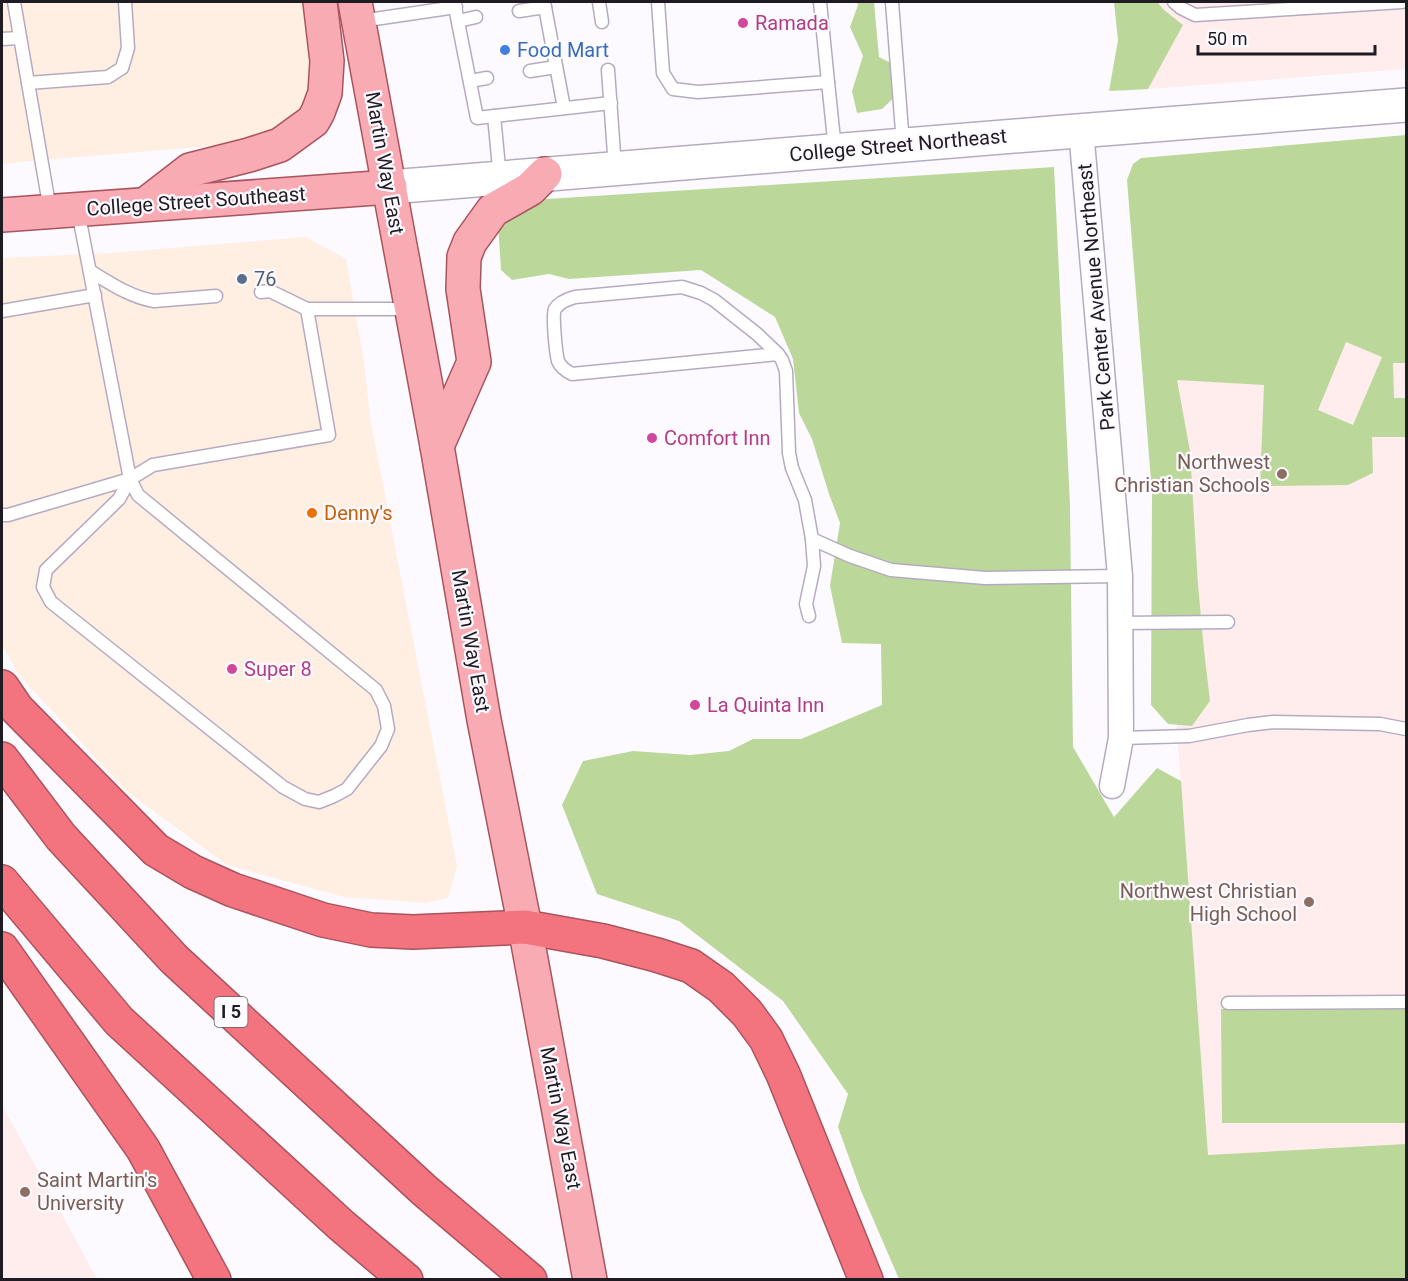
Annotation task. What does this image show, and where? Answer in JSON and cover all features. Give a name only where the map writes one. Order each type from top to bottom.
[{"type":"highway","points":[[2,687],[17,710],[156,850],[193,872],[233,890],[323,920],[371,930],[413,932],[525,927],[603,941],[691,966],[721,987],[747,1013],[766,1039],[783,1074],[866,1280]]},
{"type":"highway","name":"I 5","points":[[2,759],[61,837],[174,959],[424,1190],[530,1280]]},
{"type":"highway","points":[[2,882],[119,1021],[342,1225],[406,1280]]},
{"type":"highway","points":[[2,949],[143,1149],[214,1280]]},
{"type":"main road","points":[[146,204],[190,170],[280,145],[313,121],[325,93],[327,72],[320,2]]},
{"type":"main road","name":"Martin Way East","points":[[358,12],[484,720],[590,1280]]},
{"type":"main road","points":[[437,446],[474,362],[463,289],[464,257],[470,242],[493,210],[530,189],[545,174]]},
{"type":"main road","name":"College Street Southeast","points":[[2,215],[390,187]]},
{"type":"street","name":"College Street Northeast","points":[[390,187],[1407,105]]},
{"type":"street","name":"Park Center Avenue Northeast","points":[[1081,130],[1120,576],[1121,738],[1113,786]]},
{"type":"lane","points":[[14,2],[28,83],[64,211],[90,271],[130,478],[138,495],[376,690],[384,706],[388,729],[381,746],[347,789],[319,802],[305,799],[283,787],[51,602],[43,587],[46,570],[119,499],[130,478]]},
{"type":"lane","points":[[28,83],[108,78],[122,68],[128,48],[125,2]]},
{"type":"lane","points":[[599,2],[602,22]]},
{"type":"lane","points":[[658,2],[663,73],[673,89],[698,92],[828,82]]},
{"type":"lane","points":[[820,2],[836,151]]},
{"type":"lane","points":[[892,2],[903,145]]},
{"type":"lane","points":[[1174,2],[1195,15],[1400,2]]},
{"type":"lane","points":[[358,12],[455,4],[477,118],[611,103]]},
{"type":"lane","points":[[519,10],[544,4],[564,108]]},
{"type":"lane","points":[[458,21],[476,17]]},
{"type":"lane","points":[[2,39],[20,38]]},
{"type":"lane","points":[[530,71],[556,67]]},
{"type":"lane","points":[[608,70],[615,169]]},
{"type":"lane","points":[[470,81],[487,78]]},
{"type":"lane","points":[[494,116],[500,178]]},
{"type":"lane","points":[[90,271],[131,295],[148,300],[216,296]]},
{"type":"lane","points":[[778,354],[572,374],[564,370],[558,361],[553,317],[555,307],[575,297],[682,287],[702,293],[714,300],[758,334],[778,354],[786,371],[790,461],[805,500],[812,539],[814,566],[807,591],[808,616]]},
{"type":"lane","points":[[261,292],[270,291],[307,309],[411,309]]},
{"type":"lane","points":[[2,310],[95,295]]},
{"type":"lane","points":[[2,515],[130,478],[153,465],[329,435],[307,309]]},
{"type":"lane","points":[[812,539],[850,556],[891,570],[985,578],[1120,576]]},
{"type":"lane","points":[[1120,623],[1228,622]]},
{"type":"lane","points":[[1121,738],[1188,736],[1273,722],[1372,723],[1407,729]]},
{"type":"lane","points":[[1228,1003],[1407,1002]]},
{"type":"shaded area","points":[[2,2],[309,2],[316,91],[286,127],[237,144],[2,164]]},
{"type":"shaded area","points":[[1114,2],[1406,2],[1406,69],[1123,91]]},
{"type":"shaded area","name":"Northwest Christian Schools","points":[[1406,165],[1406,1157],[1208,1155],[1136,168]]},
{"type":"shaded area","points":[[306,237],[346,259],[364,362],[370,418],[457,866],[448,898],[426,903],[344,897],[227,865],[125,790],[19,675],[2,644],[2,258],[112,253]]},
{"type":"shaded area","name":"Saint Martin's University","points":[[2,1105],[97,1279],[2,1279]]},
{"type":"green space","points":[[857,2],[874,2],[879,57],[897,66],[899,93],[882,109],[857,113],[852,91],[863,56],[850,27]]},
{"type":"green space","points":[[1114,2],[1157,2],[1183,25],[1148,89],[1109,91],[1118,40]]},
{"type":"green space","points":[[1406,135],[1406,363],[1393,363],[1394,398],[1406,398],[1406,437],[1372,437],[1373,473],[1348,485],[1260,486],[1264,385],[1177,380],[1190,451],[1198,585],[1210,701],[1192,726],[1168,724],[1151,705],[1152,493],[1127,180],[1133,164],[1141,158]],"holes":[[[1346,342],[1382,357],[1353,425],[1318,410]]]},
{"type":"green space","points":[[1054,167],[1070,505],[1073,747],[1114,817],[1157,768],[1181,781],[1208,1155],[1406,1144],[1406,1279],[899,1279],[861,1191],[838,1127],[848,1094],[783,1001],[679,921],[597,894],[562,805],[583,761],[633,751],[690,755],[729,751],[753,739],[801,739],[882,705],[881,644],[842,643],[830,586],[840,523],[812,439],[799,413],[793,359],[775,317],[701,270],[569,279],[549,274],[512,280],[501,270],[498,224],[531,200]]},
{"type":"green space","points":[[1406,1008],[1406,1123],[1222,1123],[1221,1009]]},
{"type":"place","name":"Ramada","points":[[743,23]]},
{"type":"place","name":"Food Mart","points":[[505,50]]},
{"type":"place","name":"76","points":[[242,279]]},
{"type":"place","name":"Comfort Inn","points":[[652,438]]},
{"type":"place","name":"Northwest Christian Schools","points":[[1282,474]]},
{"type":"place","name":"Denny's","points":[[312,513]]},
{"type":"place","name":"Super 8","points":[[232,669]]},
{"type":"place","name":"La Quinta Inn","points":[[695,705]]},
{"type":"place","name":"Northwest Christian High School","points":[[1309,902]]},
{"type":"place","name":"Saint Martin's University","points":[[25,1192]]}]
